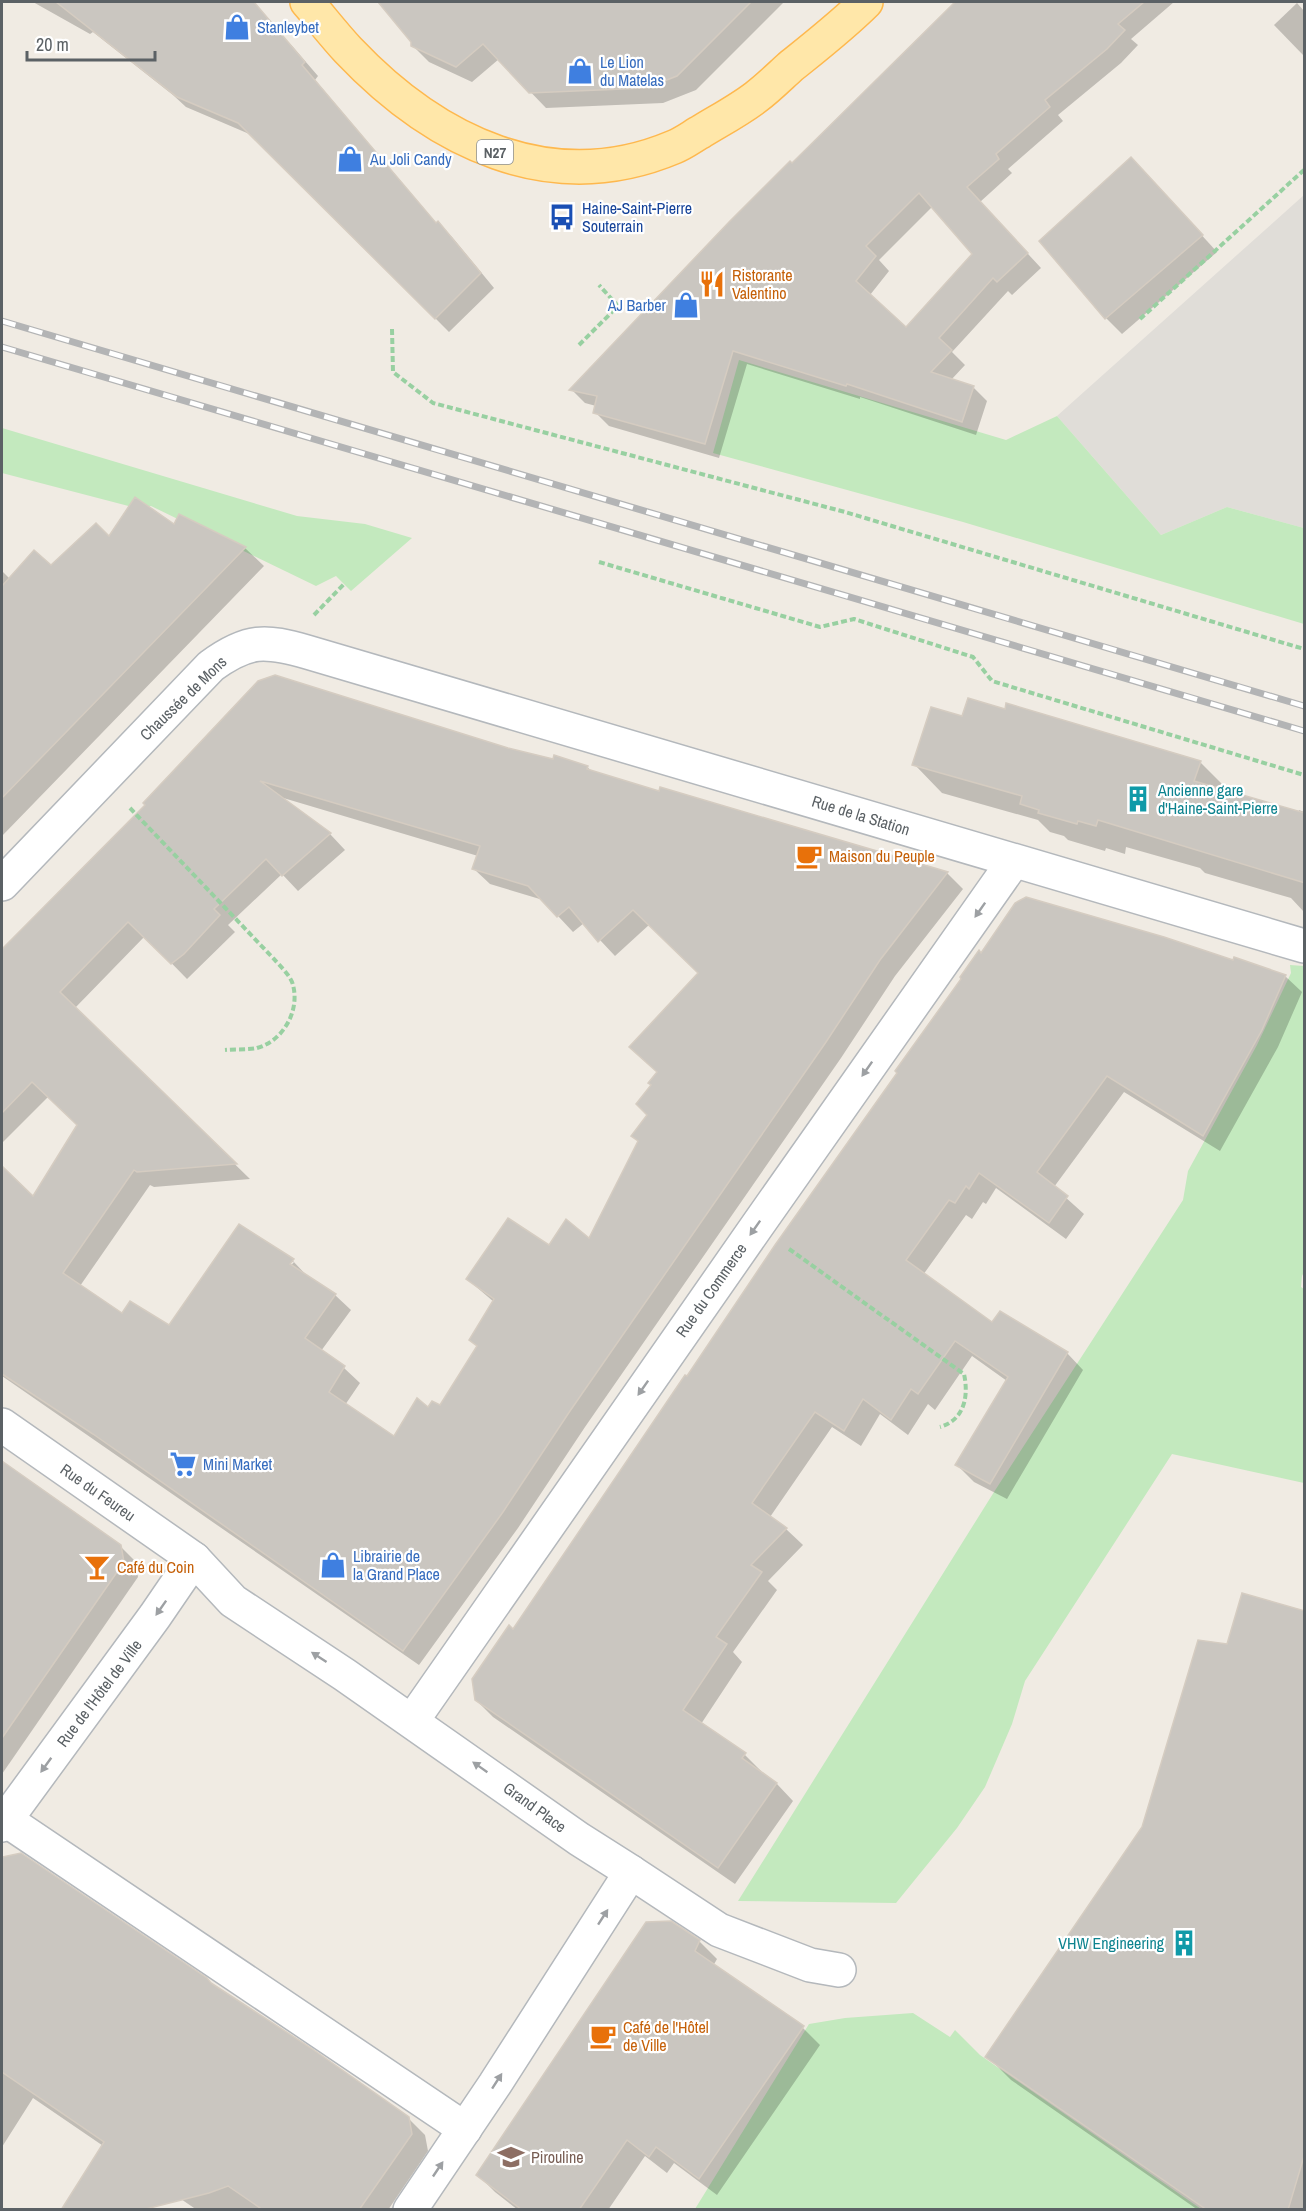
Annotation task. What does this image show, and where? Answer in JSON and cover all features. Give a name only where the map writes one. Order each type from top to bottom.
[{"type":"main road","name":"N27","points":[[307,2],[348,50],[382,83],[420,113],[469,141],[506,157],[547,166],[588,167],[630,162],[676,146],[726,117],[756,97],[866,2]]},
{"type":"street","name":"Chaussée de Mons","points":[[2,884],[211,666],[230,652],[254,643],[284,645],[486,705]]},
{"type":"street","name":"Rue de la Station","points":[[486,705],[1013,862],[1305,946]]},
{"type":"street","name":"Rue du Commerce","points":[[412,1721],[1013,862]]},
{"type":"street","name":"Rue du Feureu","points":[[2,1425],[194,1560]]},
{"type":"street","name":"Grand Place","points":[[194,1560],[233,1601],[412,1721],[579,1839],[720,1930],[810,1965],[839,1970]]},
{"type":"street","name":"Rue de l'Hôtel de Ville","points":[[4,1822],[194,1560]]},
{"type":"street","points":[[4,1822],[465,2129]]},
{"type":"street","points":[[410,2210],[632,1872]]},
{"type":"path","points":[[1140,319],[1305,170]]},
{"type":"path","points":[[579,345],[618,306],[599,285]]},
{"type":"path","points":[[392,329],[393,372],[433,404],[845,512],[1305,649]]},
{"type":"path","points":[[599,561],[820,627],[854,619],[974,657],[992,681],[1305,775]]},
{"type":"path","points":[[314,614],[344,584]]},
{"type":"path","points":[[102,779],[274,959],[293,983],[295,1005],[289,1023],[271,1043],[256,1048],[225,1050]]},
{"type":"path","points":[[757,1226],[964,1374],[967,1385],[963,1411],[951,1424],[940,1427]]},
{"type":"shaded area","points":[[1304,195],[1304,528],[1227,507],[1161,535],[1057,416]]},
{"type":"green space","points":[[739,360],[1006,440],[1057,416],[1161,535],[1227,507],[1304,528],[1304,624],[963,522],[713,453]]},
{"type":"green space","points":[[2,428],[297,516],[365,524],[412,538],[351,591],[336,576],[316,586],[151,506],[140,509],[2,473]]},
{"type":"green space","points":[[1290,965],[1304,966],[1304,1272],[1301,1287],[1304,1289],[1304,1483],[1172,1454],[1025,1681],[1012,1724],[985,1787],[957,1828],[896,1903],[738,1901],[994,1492],[1183,1200],[1188,1171],[1257,1045],[1291,973]]},
{"type":"green space","points":[[913,2013],[950,2037],[955,2030],[980,2055],[1201,2209],[695,2209],[809,2024],[845,2018]]},
{"type":"building","points":[[56,2],[254,2],[305,62],[302,65],[481,273],[435,319],[238,123],[177,97]]},
{"type":"building","points":[[378,2],[751,2],[677,76],[646,88],[529,93],[483,44],[456,67],[411,46],[411,42]]},
{"type":"building","points":[[955,2],[1144,2],[1118,24],[1125,30],[1107,49],[1045,100],[1050,107],[996,154],[999,159],[967,187],[1028,253],[997,282],[993,278],[939,338],[952,350],[931,372],[974,386],[962,422],[847,384],[846,386],[733,351],[705,444],[593,413],[597,396],[569,390],[729,222],[790,161],[792,163]],"holes":[[[919,193],[972,254],[906,327],[856,281],[876,256],[866,246]]]},
{"type":"building","points":[[1131,157],[1203,235],[1105,319],[1039,241]]},
{"type":"building","points":[[135,497],[174,524],[179,514],[246,547],[2,798],[2,586],[34,550],[51,565],[96,523],[109,536]]},
{"type":"building","points":[[275,675],[508,748],[553,759],[554,755],[588,766],[587,769],[659,791],[660,787],[948,872],[880,960],[503,1512],[403,1651],[93,1434],[2,1374],[2,1166],[33,1196],[77,1125],[32,1082],[2,1113],[2,949],[145,805],[143,803],[258,681]],"holes":[[[260,781],[480,846],[472,869],[528,886],[557,917],[569,907],[598,942],[633,910],[698,973],[629,1047],[657,1072],[648,1083],[651,1085],[636,1104],[647,1115],[631,1136],[638,1141],[589,1238],[566,1219],[549,1245],[508,1218],[466,1279],[494,1299],[469,1340],[477,1346],[440,1405],[432,1401],[428,1407],[417,1398],[394,1436],[329,1392],[345,1366],[305,1338],[336,1294],[290,1264],[294,1259],[239,1224],[169,1325],[130,1301],[122,1313],[63,1273],[134,1170],[137,1172],[237,1164],[60,992],[128,922],[171,964],[184,954],[220,915],[214,909],[266,859],[282,876],[331,833]]]},
{"type":"building","name":"Ancienne gare d'Haine-Saint-Pierre","points":[[968,698],[1005,709],[1006,703],[1201,761],[1194,781],[1305,813],[1305,883],[1098,820],[1096,826],[1078,821],[1077,824],[1038,813],[1039,810],[1020,804],[1022,796],[912,765],[931,707],[962,716]]},
{"type":"building","points":[[1026,897],[1164,937],[1233,960],[1234,957],[1286,975],[1262,1030],[1203,1136],[1107,1076],[1037,1172],[1068,1196],[1049,1223],[979,1173],[969,1189],[966,1186],[955,1203],[949,1200],[906,1260],[992,1322],[1000,1311],[1068,1352],[990,1484],[955,1465],[1008,1377],[955,1341],[918,1394],[911,1389],[891,1420],[863,1399],[844,1431],[815,1412],[752,1503],[787,1528],[751,1565],[762,1572],[716,1637],[727,1644],[683,1710],[746,1753],[742,1758],[777,1783],[718,1868],[475,1700],[472,1679],[509,1625],[513,1629],[685,1375],[687,1376],[775,1245],[897,1073],[895,1071],[979,950],[981,953],[1015,903]]},
{"type":"building","points":[[2,1461],[121,1545],[124,1562],[2,1738]]},
{"type":"building","name":"VHW Engineering","points":[[1242,1593],[1305,1611],[1305,2153],[1288,2210],[1207,2210],[985,2057],[1142,1827],[1198,1640],[1227,1644]]},
{"type":"building","points":[[21,1853],[207,1978],[211,1983],[311,2048],[409,2117],[412,2134],[359,2210],[263,2210],[228,2186],[142,2210],[61,2210],[104,2142],[2,2072],[2,1857]]},
{"type":"building","points":[[671,1921],[700,1940],[695,1951],[804,2026],[699,2179],[656,2147],[649,2157],[627,2140],[579,2210],[522,2210],[476,2175],[646,1922]]},
{"type":"railway","points":[[2,321],[1304,706]]},
{"type":"railway","points":[[2,347],[1304,731]]},
{"type":"place","name":"Stanleybet","points":[[237,27]]},
{"type":"place","name":"Le Lion du Matelas","points":[[580,71]]},
{"type":"place","name":"Au Joli Candy","points":[[350,159]]},
{"type":"place","name":"Haine-Saint-Pierre Souterrain","points":[[562,217]]},
{"type":"place","name":"Ristorante Valentino","points":[[712,284]]},
{"type":"place","name":"AJ Barber","points":[[686,305]]},
{"type":"place","name":"Ancienne gare d'Haine-Saint-Pierre","points":[[1138,799]]},
{"type":"place","name":"Maison du Peuple","points":[[809,856]]},
{"type":"place","name":"Mini Market","points":[[183,1464]]},
{"type":"place","name":"Librairie de la Grand Place","points":[[333,1565]]},
{"type":"place","name":"Café du Coin","points":[[97,1567]]},
{"type":"place","name":"VHW Engineering","points":[[1184,1943]]},
{"type":"place","name":"Café de l'Hôtel de Ville","points":[[603,2036]]},
{"type":"place","name":"Pirouline","points":[[511,2157]]}]
